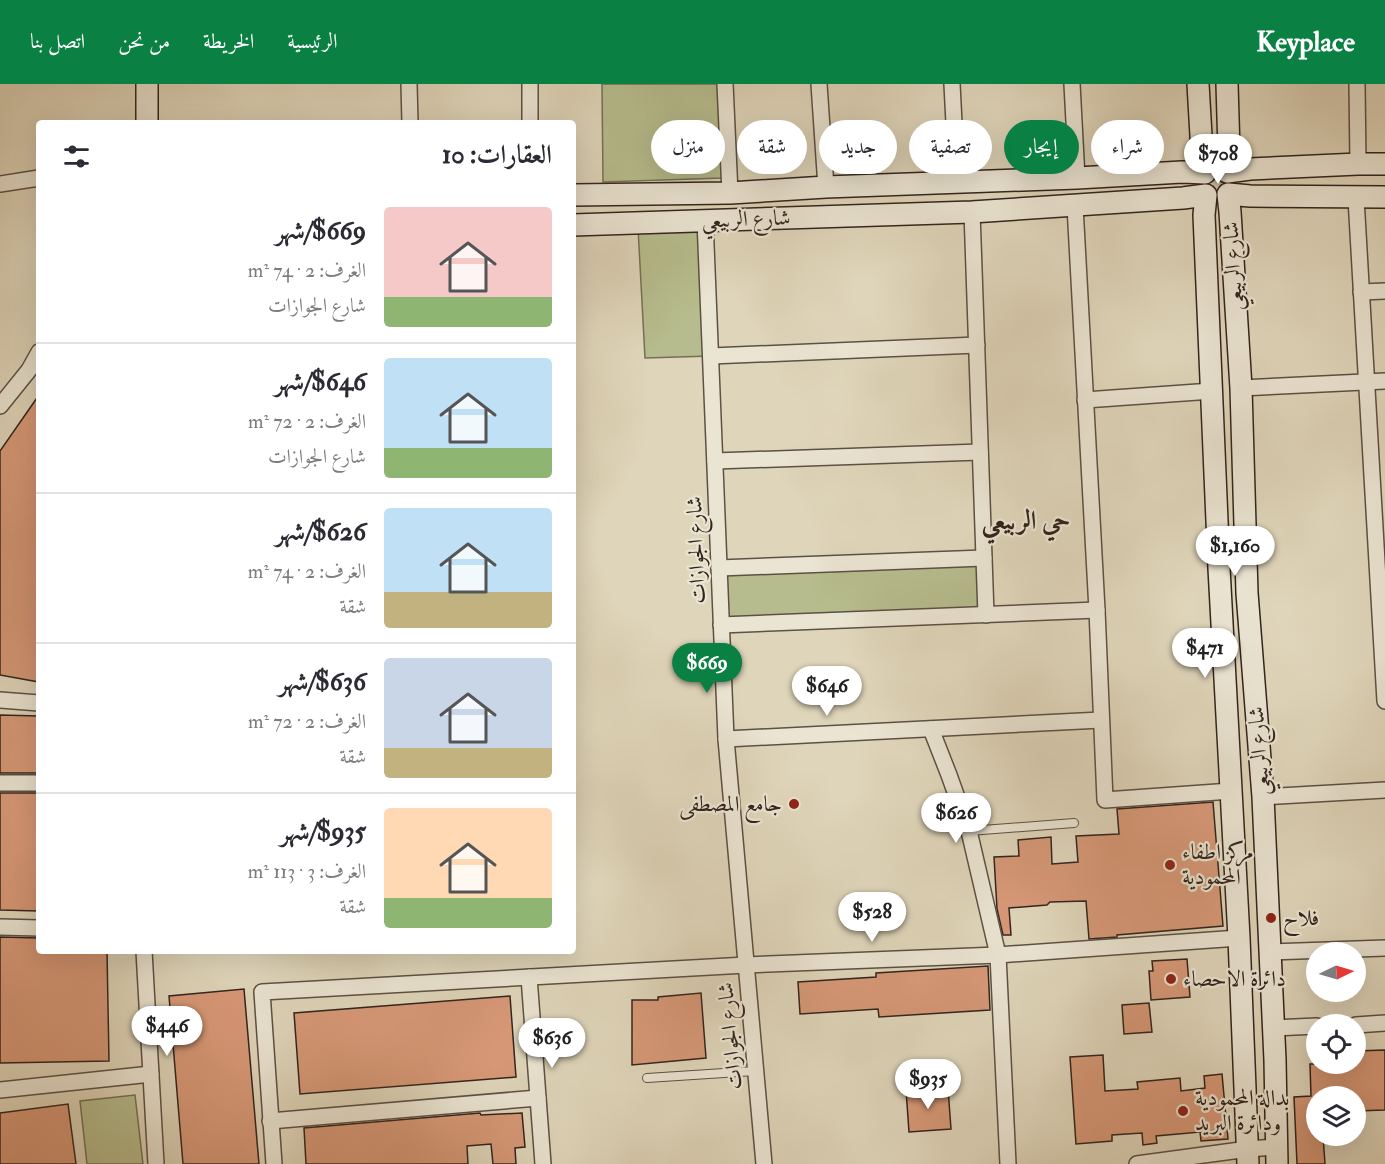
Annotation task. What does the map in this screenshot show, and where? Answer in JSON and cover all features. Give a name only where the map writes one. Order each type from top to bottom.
[{"type":"street","points":[[147,84],[147,120]]},
{"type":"street","points":[[409,84],[410,120]]},
{"type":"street","points":[[530,84],[530,120]]},
{"type":"street","points":[[725,84],[730,192]]},
{"type":"street","points":[[819,84],[826,187]]},
{"type":"street","points":[[952,84],[957,182]]},
{"type":"street","points":[[1072,84],[1077,178]]},
{"type":"street","name":"شارع الربيعي","points":[[1198,84],[1204,163],[1201,181],[1205,205],[1219,568],[1248,1157]]},
{"type":"street","name":"شارع الربيعي","points":[[1227,84],[1228,162],[1232,181],[1229,203],[1240,388],[1246,571],[1263,797],[1277,1156]]},
{"type":"street","points":[[1357,84],[1358,164]]},
{"type":"street","points":[[1228,162],[1238,162],[1250,169]]},
{"type":"street","name":"شارع الربيعي","points":[[576,195],[730,192],[1077,178],[1182,171],[1204,163],[1223,169],[1228,162]]},
{"type":"street","points":[[1205,205],[1209,206],[1216,202],[1238,203],[1250,196],[1240,190],[1237,182],[1240,174],[1250,169],[1385,164]]},
{"type":"street","points":[[1182,171],[1193,178],[1195,186],[1192,194],[1183,198]]},
{"type":"street","points":[[0,184],[36,178]]},
{"type":"street","points":[[709,220],[722,214],[725,207],[719,196],[730,192],[739,197],[736,205],[739,213],[750,219]]},
{"type":"street","name":"شارع الربيعي","points":[[1250,196],[1385,197]]},
{"type":"street","name":"شارع الربيعي","points":[[576,225],[972,212],[1183,198],[1205,205]]},
{"type":"street","points":[[1356,198],[1366,382],[1379,502],[1385,701]]},
{"type":"street","points":[[1075,206],[1105,800],[1231,791]]},
{"type":"street","points":[[972,212],[986,615]]},
{"type":"street","name":"شارع الجوازات","points":[[709,220],[711,356],[726,739],[764,1164]]},
{"type":"street","points":[[1361,292],[1385,291]]},
{"type":"street","points":[[711,356],[977,345]]},
{"type":"street","points":[[0,406],[36,357]]},
{"type":"street","points":[[1240,388],[1385,381]]},
{"type":"street","points":[[1085,400],[1212,391]]},
{"type":"street","points":[[715,461],[980,452]]},
{"type":"street","points":[[719,568],[984,558]]},
{"type":"street","points":[[1219,568],[1221,577],[1231,584],[1239,582],[1246,571]]},
{"type":"street","points":[[1221,610],[1227,599],[1235,597],[1243,600],[1248,609]]},
{"type":"street","points":[[722,625],[1097,610]]},
{"type":"street","points":[[0,700],[36,703]]},
{"type":"street","points":[[726,739],[1101,720]]},
{"type":"street","points":[[931,729],[969,831],[999,955],[1008,1164]]},
{"type":"street","points":[[0,783],[36,783]]},
{"type":"street","points":[[1263,797],[1385,790]]},
{"type":"street","points":[[0,927],[36,928]]},
{"type":"street","points":[[274,1164],[262,992],[746,965],[999,955],[1239,938]]},
{"type":"street","points":[[1270,952],[1385,948]]},
{"type":"street","points":[[144,954],[156,1164]]},
{"type":"street","points":[[529,977],[543,1164]]},
{"type":"street","points":[[1366,1024],[1385,1023]]},
{"type":"street","points":[[1273,1028],[1306,1026]]},
{"type":"street","points":[[0,1090],[151,1074]]},
{"type":"street","points":[[270,1121],[538,1098]]},
{"type":"street","points":[[1137,1164],[1277,1156]]},
{"type":"lane","points":[[969,831],[1074,823]]},
{"type":"lane","points":[[647,1078],[755,1071]]},
{"type":"green space","points":[[602,84],[718,84],[720,120],[651,120],[651,174],[723,174],[723,178],[603,182]]},
{"type":"green space","points":[[705,220],[711,356],[645,358],[638,228]]},
{"type":"green space","points":[[984,558],[986,615],[721,625],[719,568]]},
{"type":"green space","points":[[135,1095],[143,1164],[87,1164],[80,1101]]},
{"type":"building","points":[[36,399],[36,681],[0,675],[0,451]]},
{"type":"building","points":[[0,715],[36,716],[36,773],[0,773]]},
{"type":"building","points":[[0,793],[36,793],[36,911],[0,910]]},
{"type":"building","points":[[1213,802],[1223,926],[1089,939],[1086,901],[1050,902],[1047,905],[1009,908],[1011,935],[1003,935],[997,909],[994,857],[1019,856],[1018,840],[1051,837],[1052,864],[1078,862],[1076,836],[1119,834],[1117,809]]},
{"type":"building","points":[[0,937],[36,938],[36,954],[107,954],[109,1061],[0,1063]]},
{"type":"building","name":"دائرة الاحصاء","points":[[1187,959],[1190,997],[1151,1000],[1149,971],[1153,971],[1152,961]]},
{"type":"building","points":[[988,966],[990,1010],[879,1017],[878,1009],[800,1014],[798,982],[876,977],[876,973]]},
{"type":"building","points":[[244,989],[259,1164],[183,1164],[169,996]]},
{"type":"building","points":[[701,993],[706,1058],[632,1065],[632,1000],[658,1000],[658,997]]},
{"type":"building","points":[[510,996],[516,1077],[300,1094],[294,1013]]},
{"type":"building","points":[[1149,1003],[1152,1032],[1124,1034],[1122,1005]]},
{"type":"building","points":[[1385,1050],[1385,1110],[1366,1111],[1366,1086],[1311,1086],[1310,1074],[1366,1074],[1366,1051]]},
{"type":"building","points":[[1103,1055],[1105,1091],[1138,1089],[1137,1082],[1180,1078],[1181,1091],[1205,1088],[1204,1076],[1222,1074],[1228,1139],[1201,1141],[1200,1132],[1156,1136],[1157,1143],[1143,1145],[1142,1133],[1112,1135],[1112,1141],[1076,1144],[1070,1057]]},
{"type":"building","points":[[948,1088],[951,1129],[909,1132],[906,1090]]},
{"type":"building","points":[[1306,1096],[1306,1146],[1324,1146],[1325,1164],[1297,1164],[1294,1097]]},
{"type":"building","points":[[68,1104],[76,1164],[0,1164],[0,1113]]},
{"type":"building","points":[[480,1113],[481,1115],[522,1113],[525,1147],[515,1148],[516,1164],[493,1164],[491,1144],[467,1146],[468,1164],[306,1164],[304,1128]]},
{"type":"place","name":"جامع المصطفى","points":[[794,804]]},
{"type":"place","name":"مركز اطفاء المحمودية","points":[[1170,865]]},
{"type":"place","name":"فلاح","points":[[1271,918]]},
{"type":"place","name":"دائرة الاحصاء","points":[[1171,979]]},
{"type":"place","name":"بدالة المحمودية ودائرة البريد","points":[[1183,1111]]},
{"type":"district","name":"حي الربيعي","points":[[1026,521]]}]
